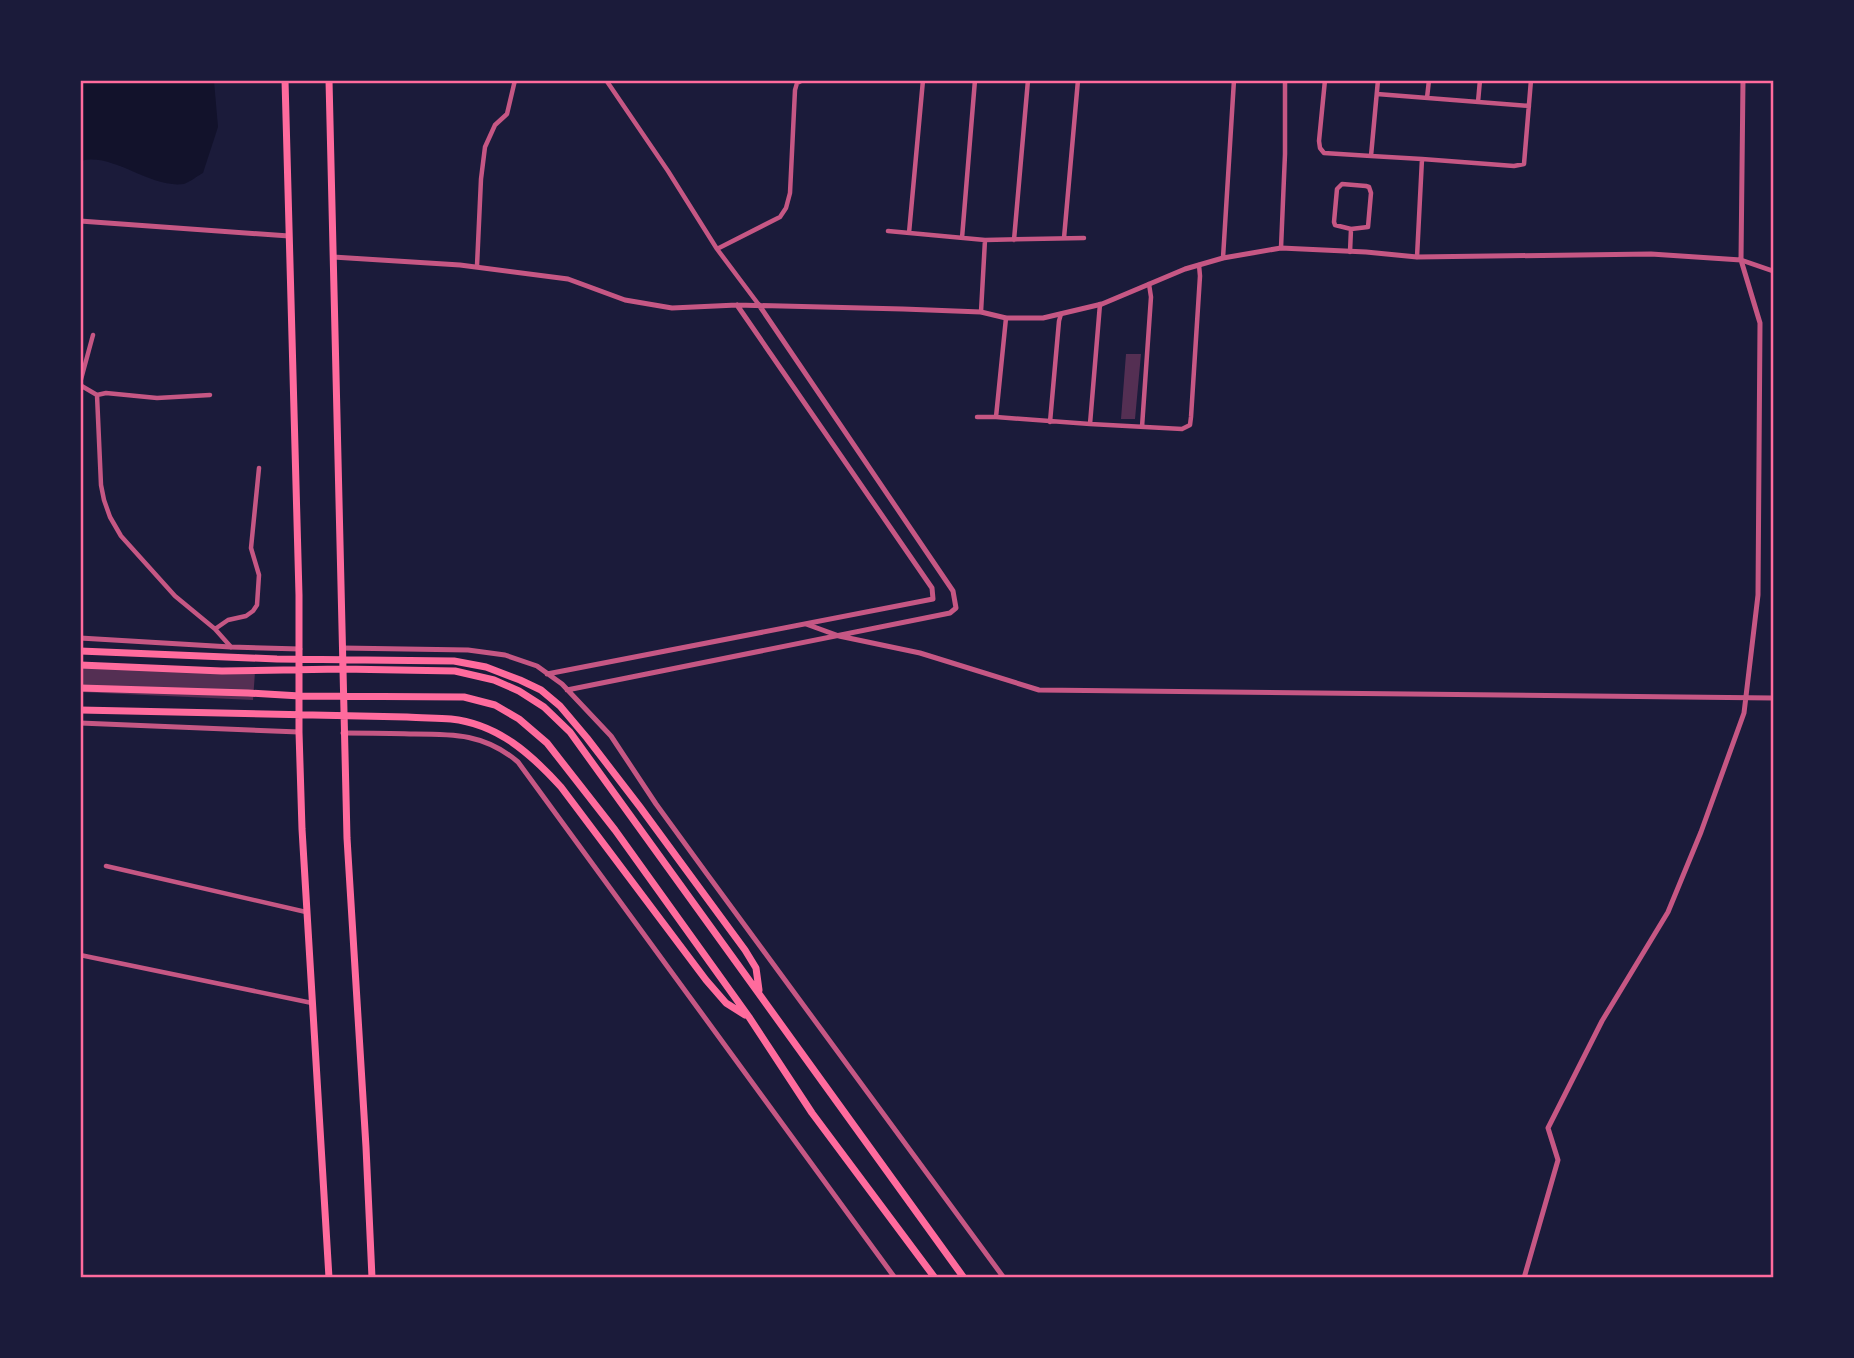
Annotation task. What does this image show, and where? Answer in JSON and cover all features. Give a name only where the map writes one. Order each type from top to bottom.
[{"type":"main road","points":[[285,80],[300,649],[299,732],[306,912],[329,1278]]},
{"type":"main road","points":[[329,80],[346,838],[372,1278]]},
{"type":"main road","points":[[80,651],[277,659],[454,661],[486,667],[541,690],[560,706],[587,738],[745,950],[756,968],[760,994]]},
{"type":"main road","points":[[80,665],[222,671],[455,671],[495,680],[544,707],[570,732],[964,1278]]},
{"type":"main road","points":[[80,688],[300,696],[464,697],[495,705],[519,719],[547,743],[615,830],[749,1017],[812,1113],[935,1278]]},
{"type":"main road","points":[[80,710],[407,717],[453,719],[483,726],[510,740],[537,761],[561,787],[706,980],[726,1003],[749,1017]]},
{"type":"street","points":[[477,266],[485,147],[495,125],[508,114],[515,80]]},
{"type":"street","points":[[567,690],[950,614],[957,608],[953,591],[759,305],[717,249],[606,80]]},
{"type":"street","points":[[717,249],[780,217],[786,208],[790,193],[795,90],[797,83],[803,80]]},
{"type":"street","points":[[909,233],[923,80]]},
{"type":"street","points":[[962,238],[975,80]]},
{"type":"street","points":[[1014,240],[1028,80]]},
{"type":"street","points":[[1064,238],[1078,80]]},
{"type":"street","points":[[1223,258],[1234,80]]},
{"type":"street","points":[[1281,248],[1285,80]]},
{"type":"street","points":[[1325,80],[1319,141],[1324,153],[1514,166],[1524,164],[1531,80]]},
{"type":"street","points":[[1371,156],[1378,80]]},
{"type":"street","points":[[1427,98],[1429,80]]},
{"type":"street","points":[[1478,102],[1480,80]]},
{"type":"street","points":[[1524,1278],[1558,1160],[1548,1128],[1602,1021],[1668,912],[1701,832],[1744,713],[1758,595],[1760,323],[1741,260],[1743,80]]},
{"type":"street","points":[[1377,94],[1530,106]]},
{"type":"street","points":[[1417,257],[1422,159]]},
{"type":"street","points":[[1342,184],[1366,186],[1371,192],[1368,227],[1352,229],[1338,227],[1334,222],[1337,189],[1342,184]]},
{"type":"street","points":[[80,221],[289,236]]},
{"type":"street","points":[[1350,252],[1352,229]]},
{"type":"street","points":[[888,231],[985,240],[1084,237]]},
{"type":"street","points":[[981,312],[985,240]]},
{"type":"street","points":[[333,257],[477,266],[568,279],[625,300],[672,308],[759,305],[981,312],[1006,318],[1043,318],[1062,314],[1100,304],[1199,265],[1281,248],[1417,257],[1651,254],[1741,260],[1773,271]]},
{"type":"street","points":[[977,417],[1182,429],[1190,425],[1199,265]]},
{"type":"street","points":[[1142,427],[1151,297],[1149,284]]},
{"type":"street","points":[[1090,424],[1100,304]]},
{"type":"street","points":[[547,674],[933,599],[932,588],[737,305]]},
{"type":"street","points":[[1050,422],[1059,321],[1062,314]]},
{"type":"street","points":[[996,417],[1006,318]]},
{"type":"street","points":[[93,335],[80,384],[97,395],[106,393],[157,398],[210,395]]},
{"type":"street","points":[[97,395],[101,485],[110,517],[121,536],[176,596],[215,629],[231,647]]},
{"type":"street","points":[[215,629],[228,620],[246,616],[257,605],[258,575],[251,548],[259,468]]},
{"type":"street","points":[[806,624],[839,636],[920,653],[1039,690],[1773,698]]},
{"type":"street","points":[[80,638],[300,649]]},
{"type":"street","points":[[342,648],[468,650],[505,655],[537,666],[567,690],[611,736],[656,804],[1004,1278]]},
{"type":"street","points":[[80,723],[299,732]]},
{"type":"street","points":[[344,733],[462,736],[492,744],[518,762],[895,1278]]},
{"type":"street","points":[[106,866],[306,912]]},
{"type":"street","points":[[80,954],[313,1003]]},
{"type":"shaded area","points":[[81,80],[214,81],[218,127],[203,173],[184,184],[171,184],[106,162],[81,161]]},
{"type":"building","points":[[1126,354],[1141,354],[1135,419],[1121,419]]},
{"type":"building","points":[[80,663],[255,672],[253,700],[80,692]]}]
